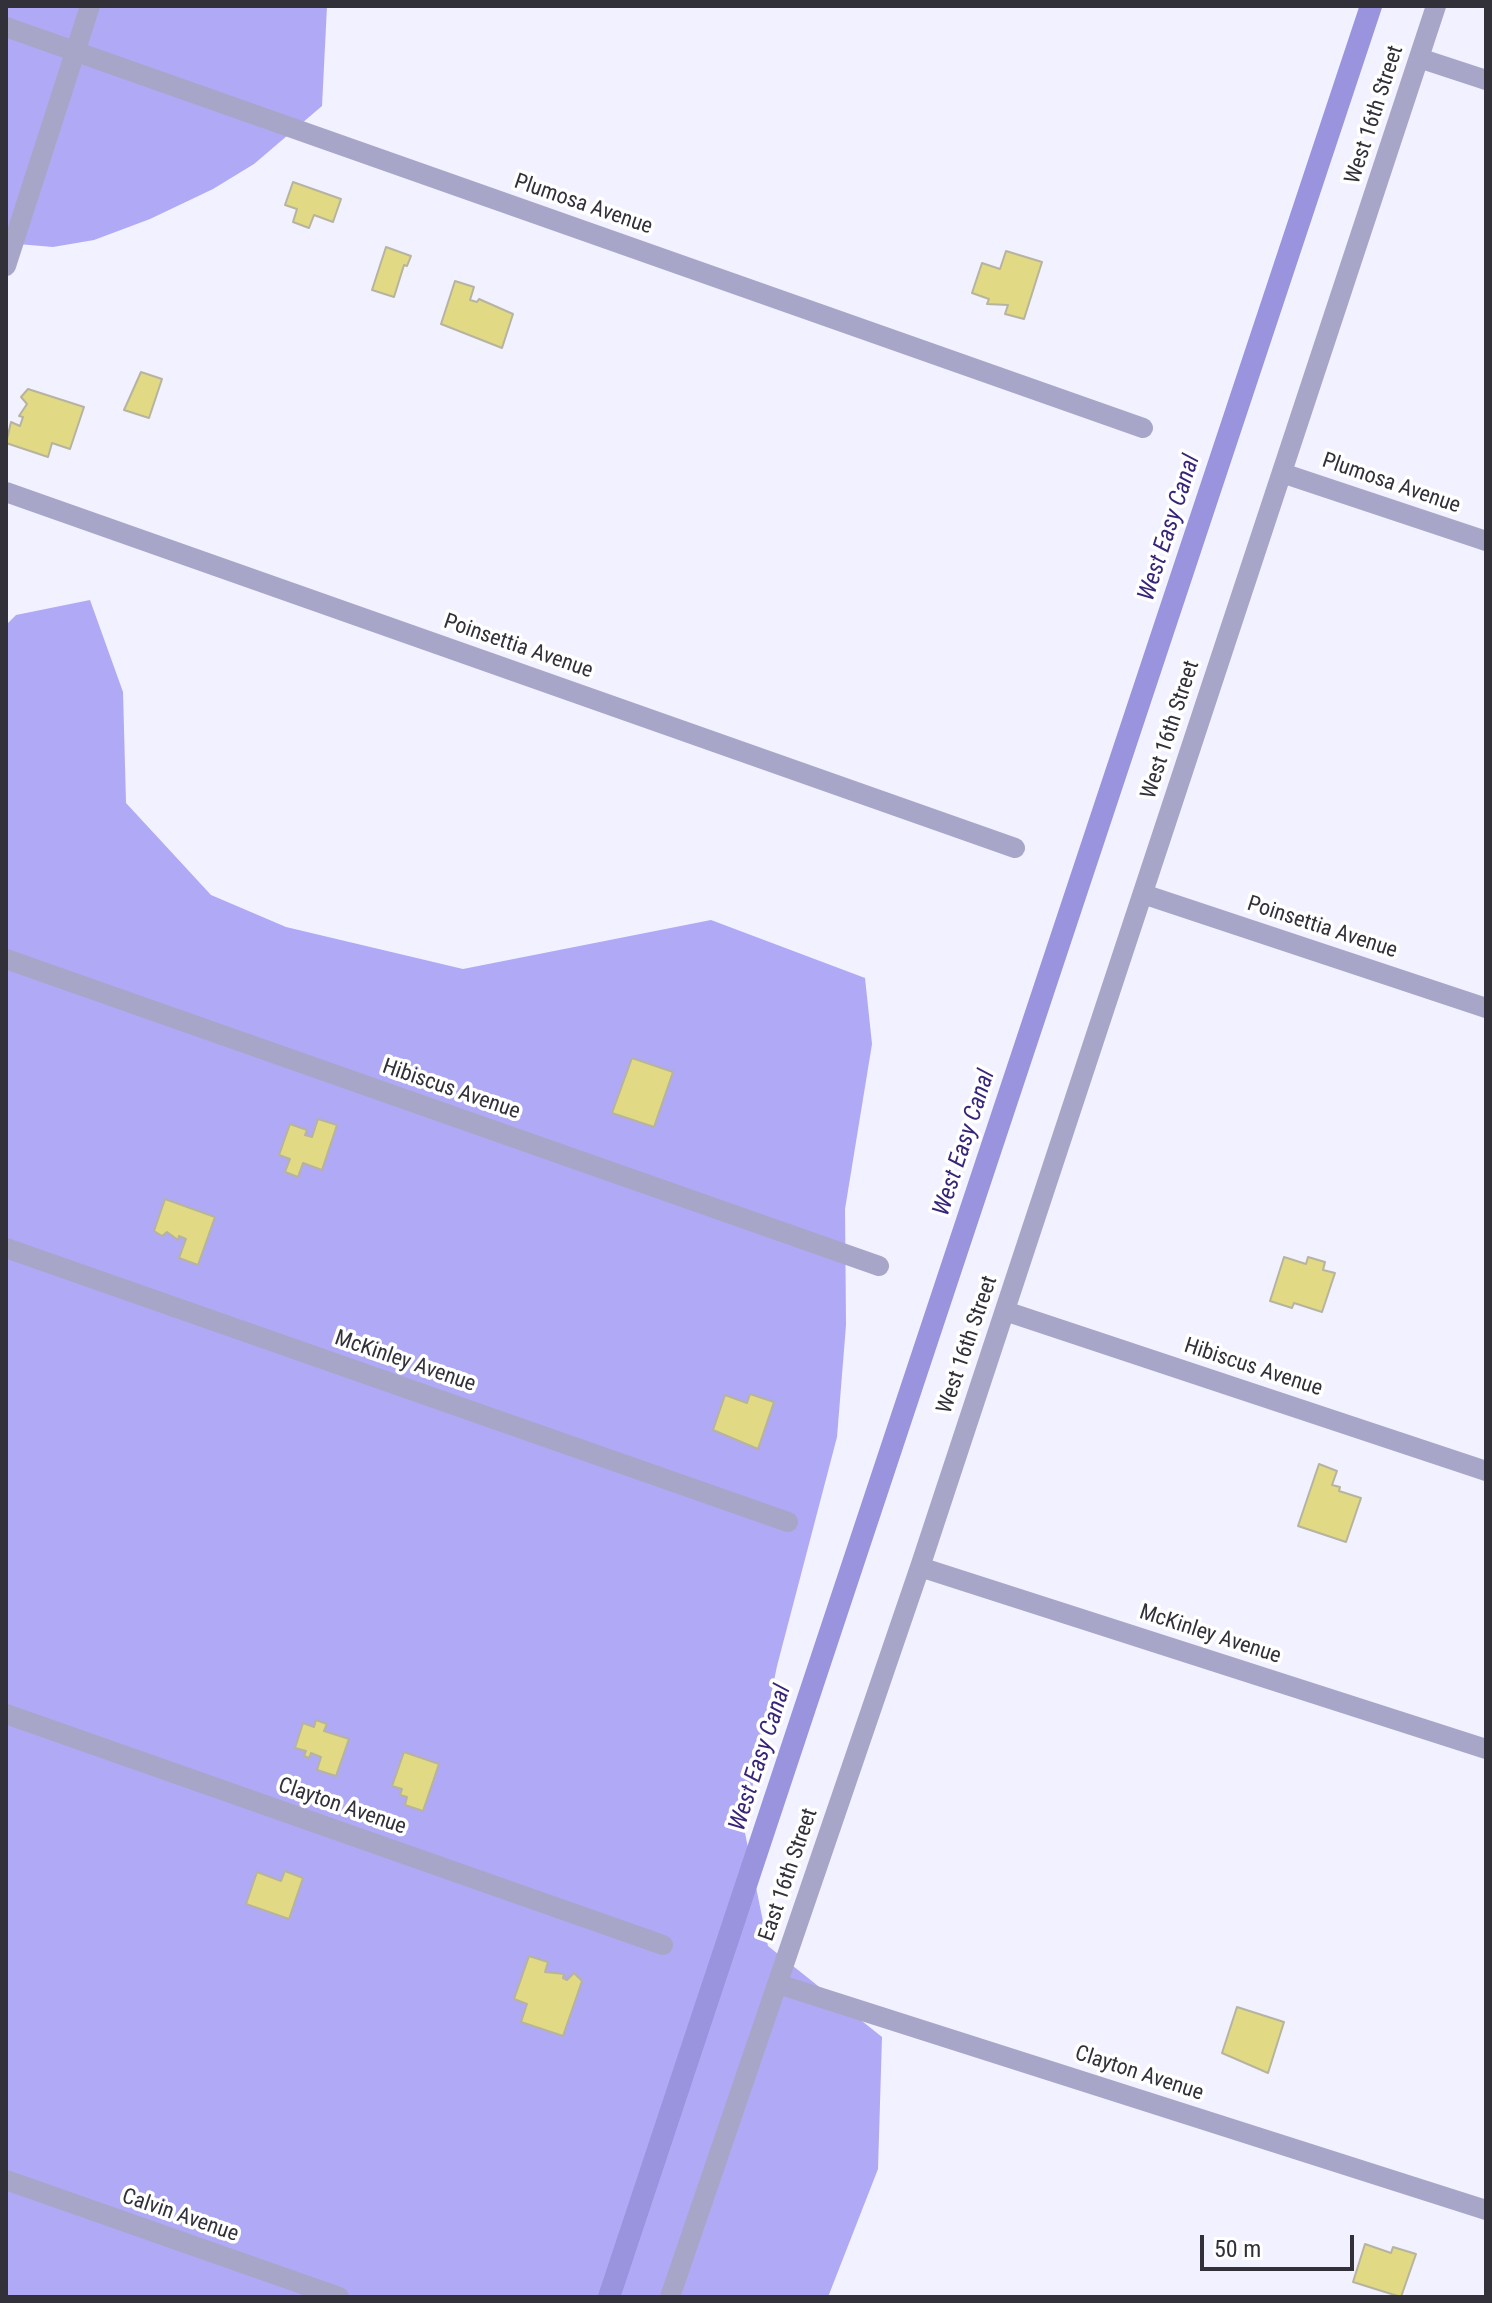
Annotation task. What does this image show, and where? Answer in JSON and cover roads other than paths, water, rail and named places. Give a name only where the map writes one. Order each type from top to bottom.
[{"type":"street","points":[[6,266],[90,6]]},
{"type":"street","name":"West 16th Street","points":[[951,1468],[1436,6]]},
{"type":"street","name":"Plumosa Avenue","points":[[6,27],[1143,428]]},
{"type":"street","points":[[1419,58],[1486,80]]},
{"type":"street","name":"Plumosa Avenue","points":[[1282,473],[1486,541]]},
{"type":"street","name":"Poinsettia Avenue","points":[[6,492],[1015,848]]},
{"type":"street","name":"Poinsettia Avenue","points":[[1143,894],[1486,1008]]},
{"type":"street","name":"Hibiscus Avenue","points":[[6,959],[879,1266]]},
{"type":"street","name":"McKinley Avenue","points":[[6,1248],[788,1522]]},
{"type":"street","name":"Hibiscus Avenue","points":[[1005,1311],[1486,1471]]},
{"type":"street","name":"East 16th Street","points":[[670,2297],[920,1567],[951,1468]]},
{"type":"street","name":"McKinley Avenue","points":[[920,1567],[1486,1749]]},
{"type":"street","name":"Clayton Avenue","points":[[6,1714],[663,1945]]},
{"type":"street","name":"Clayton Avenue","points":[[778,1984],[1486,2210]]},
{"type":"street","name":"Calvin Avenue","points":[[6,2180],[339,2297]]},
{"type":"waterway","name":"West Easy Canal","points":[[609,2297],[1371,6]]}]
